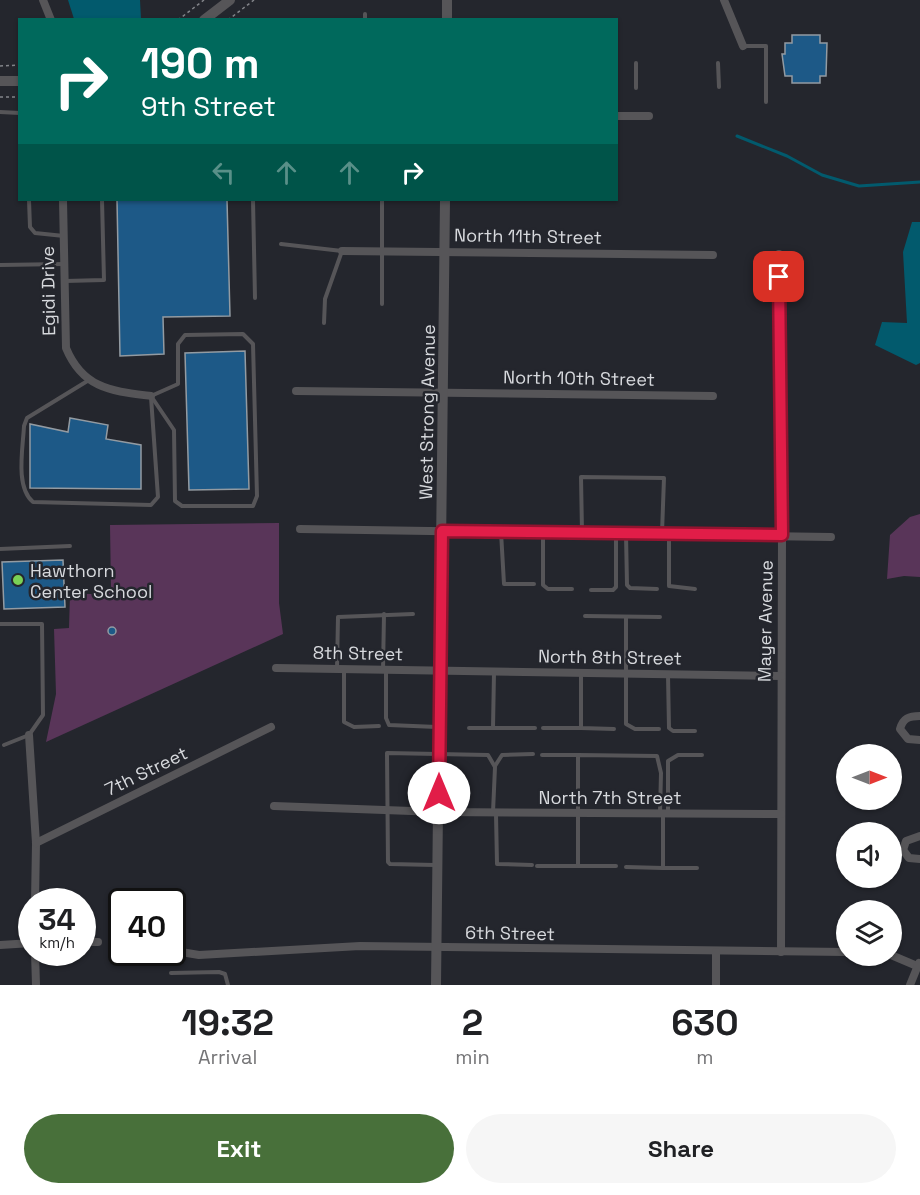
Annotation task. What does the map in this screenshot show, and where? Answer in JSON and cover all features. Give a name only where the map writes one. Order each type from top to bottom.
[{"type":"street","points":[[43,0],[50,18]]},
{"type":"street","points":[[207,18],[230,0]]},
{"type":"street","points":[[447,0],[447,18]]},
{"type":"street","points":[[724,0],[743,46]]},
{"type":"street","points":[[0,81],[18,81]]},
{"type":"street","points":[[618,116],[649,116]]},
{"type":"street","name":"Egidi Drive","points":[[63,201],[66,348],[74,367],[110,390],[151,396]]},
{"type":"street","name":"West Strong Avenue","points":[[436,985],[445,201]]},
{"type":"street","name":"North 11th Street","points":[[342,251],[713,255]]},
{"type":"street","name":"Mayer Avenue","points":[[779,254],[782,535],[781,952]]},
{"type":"street","name":"North 10th Street","points":[[296,391],[713,396]]},
{"type":"street","points":[[300,529],[831,537]]},
{"type":"street","name":"8th Street","points":[[276,668],[439,671]]},
{"type":"street","name":"North 8th Street","points":[[439,671],[781,676]]},
{"type":"street","points":[[920,716],[906,718],[900,729],[908,739],[920,740]]},
{"type":"street","name":"7th Street","points":[[36,843],[271,727]]},
{"type":"street","points":[[29,735],[36,843],[35,888]]},
{"type":"street","points":[[274,806],[439,812]]},
{"type":"street","name":"North 7th Street","points":[[439,812],[781,814]]},
{"type":"street","points":[[920,836],[906,841],[903,850],[909,858],[920,859]]},
{"type":"street","points":[[0,945],[18,944]]},
{"type":"street","name":"6th Street","points":[[186,953],[200,955],[360,946],[436,949],[836,952]]},
{"type":"street","points":[[716,952],[716,985]]},
{"type":"street","points":[[902,959],[919,964],[910,985]]},
{"type":"street","points":[[35,966],[36,985]]},
{"type":"lane","points":[[743,46],[766,46],[766,102]]},
{"type":"lane","points":[[636,63],[636,88]]},
{"type":"lane","points":[[718,63],[719,87]]},
{"type":"lane","points":[[0,112],[18,113]]},
{"type":"lane","points":[[29,201],[30,227],[35,232],[64,236]]},
{"type":"lane","points":[[65,281],[104,280],[102,201]]},
{"type":"lane","points":[[254,201],[255,298]]},
{"type":"lane","points":[[382,201],[384,251],[382,304]]},
{"type":"lane","points":[[281,244],[342,251],[325,299],[324,323]]},
{"type":"lane","points":[[0,265],[64,264]]},
{"type":"lane","points":[[243,334],[253,344],[258,496],[253,506],[182,506],[175,501],[174,430],[151,396],[178,384],[178,344],[185,335],[243,334]]},
{"type":"lane","points":[[90,379],[27,418],[24,426],[23,484],[26,497],[33,502],[151,505],[156,502],[158,497],[151,396]]},
{"type":"lane","points":[[582,532],[580,477],[664,478],[669,586],[695,589]]},
{"type":"lane","points":[[501,532],[504,584],[534,584]]},
{"type":"lane","points":[[543,532],[543,585],[548,589],[572,589]]},
{"type":"lane","points":[[621,533],[627,585],[630,588],[657,589]]},
{"type":"lane","points":[[591,590],[613,590],[615,587],[621,533]]},
{"type":"lane","points":[[0,549],[70,546]]},
{"type":"lane","points":[[384,614],[386,718],[389,725],[439,727]]},
{"type":"lane","points":[[379,726],[354,727],[344,722],[338,617],[413,614]]},
{"type":"lane","points":[[585,616],[660,616]]},
{"type":"lane","points":[[626,616],[626,724],[635,729],[659,729]]},
{"type":"lane","points":[[0,624],[42,624],[43,715],[29,735],[4,745]]},
{"type":"lane","points":[[493,728],[494,672]]},
{"type":"lane","points":[[581,673],[581,728]]},
{"type":"lane","points":[[668,674],[669,728],[673,731],[695,731]]},
{"type":"lane","points":[[469,728],[535,728]]},
{"type":"lane","points":[[543,728],[614,729]]},
{"type":"lane","points":[[438,865],[390,864],[387,753],[488,755],[495,767],[497,864],[616,866]]},
{"type":"lane","points":[[495,767],[502,756],[532,754]]},
{"type":"lane","points":[[542,755],[657,756],[661,773],[664,814]]},
{"type":"lane","points":[[578,755],[578,866]]},
{"type":"lane","points":[[663,868],[668,761],[678,755],[702,755]]},
{"type":"lane","points":[[626,867],[697,868]]},
{"type":"lane","points":[[171,973],[219,972],[225,974],[228,985]]},
{"type":"path","points":[[181,18],[204,0]]},
{"type":"path","points":[[231,18],[254,0]]},
{"type":"path","points":[[0,66],[18,65]]},
{"type":"path","points":[[0,97],[18,97]]},
{"type":"shaded area","points":[[920,514],[920,577],[904,576],[887,579],[890,535],[910,517]]},
{"type":"shaded area","points":[[279,523],[279,603],[283,634],[46,742],[56,694],[54,629],[69,628],[70,594],[105,594],[111,589],[110,525]]},
{"type":"water","points":[[68,0],[140,0],[141,18],[74,18]]},
{"type":"water","points":[[912,222],[920,222],[920,363],[916,365],[875,345],[882,322],[907,323],[903,252]]},
{"type":"building","points":[[792,35],[820,35],[820,43],[827,43],[826,76],[820,76],[820,83],[792,83],[792,76],[785,76],[782,54],[785,54],[785,43],[792,43]]},
{"type":"building","points":[[117,201],[227,201],[230,316],[163,317],[164,354],[120,356]]},
{"type":"building","points":[[245,351],[249,489],[189,490],[185,353]]},
{"type":"building","points":[[70,418],[108,425],[106,439],[141,445],[141,489],[30,488],[30,424],[68,432]]},
{"type":"building","points":[[63,560],[65,607],[4,609],[2,562]]},
{"type":"building","points":[[112,627],[116,631],[112,635],[108,631]]},
{"type":"waterway","points":[[737,136],[787,156],[822,175],[859,186],[920,182]]},
{"type":"place","name":"Hawthorn Center School","points":[[18,580]]},
{"type":"route","points":[[439,793],[442,531],[782,535],[779,277]]}]
